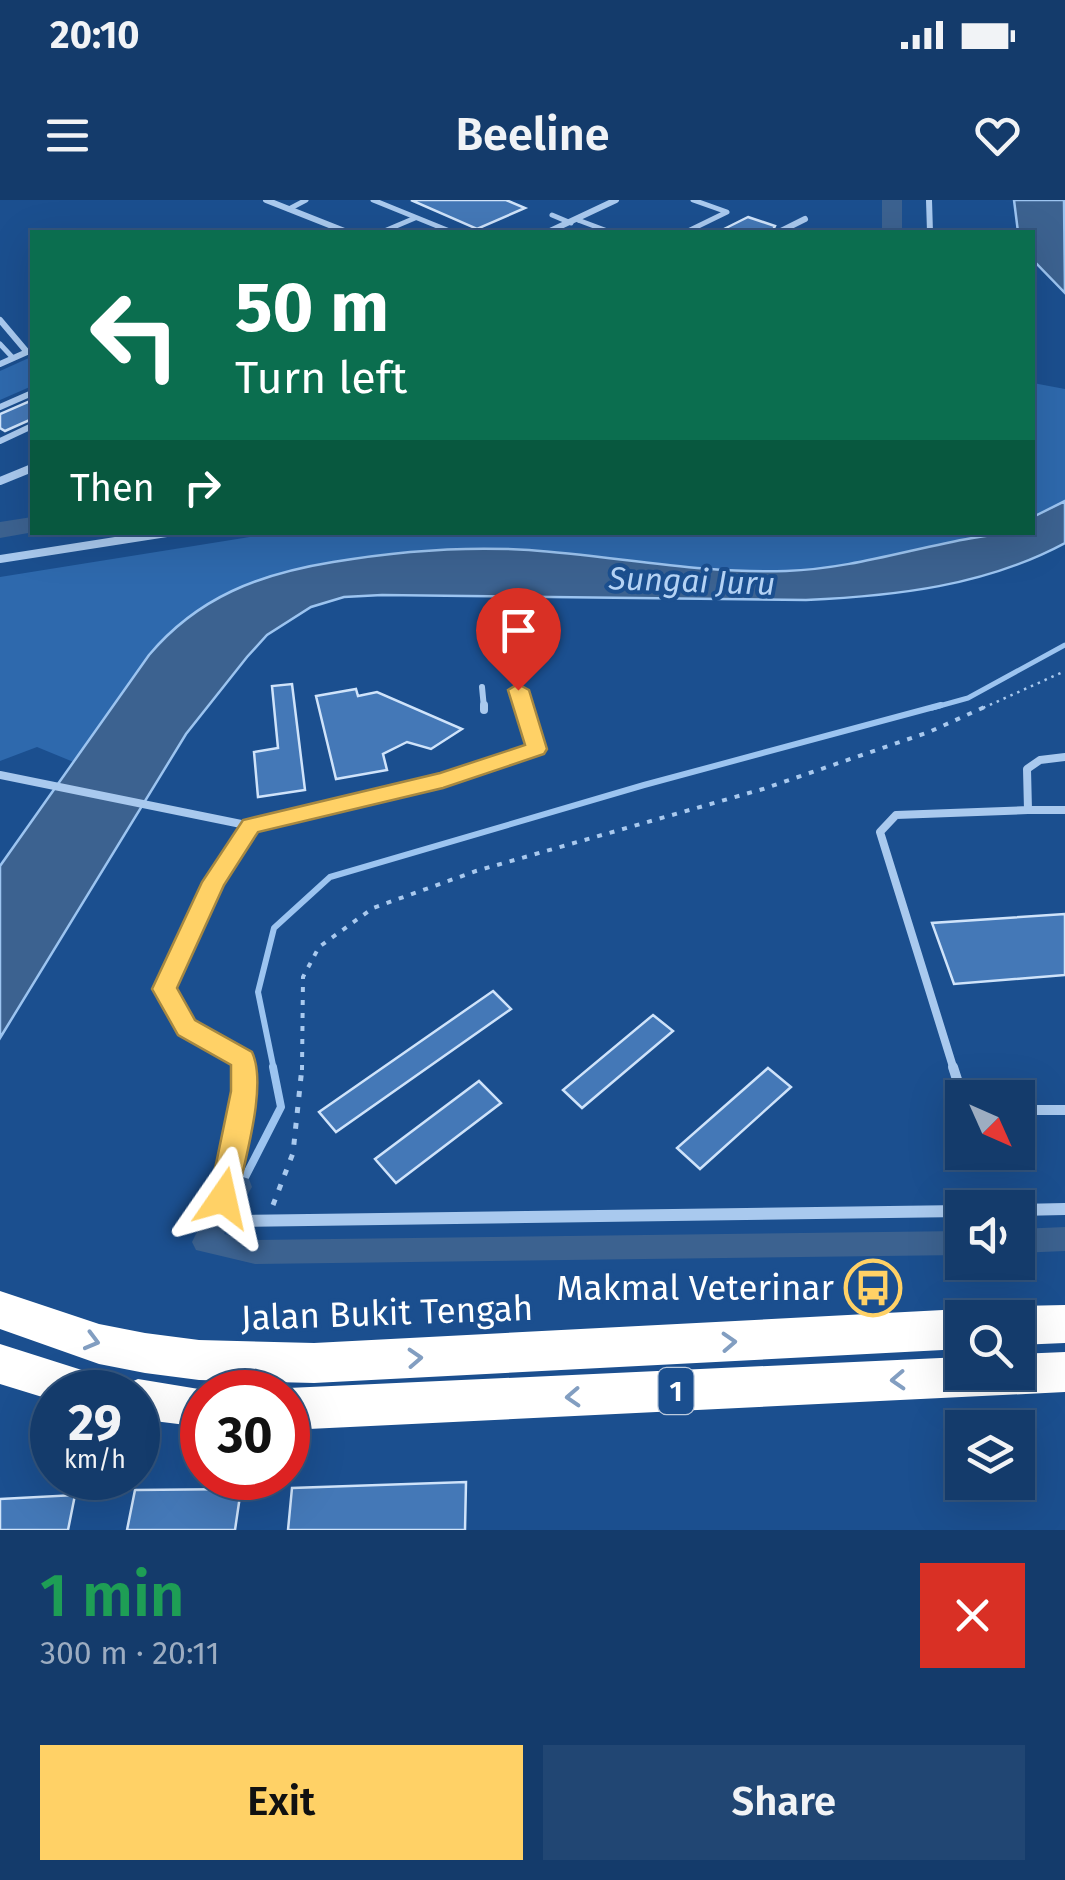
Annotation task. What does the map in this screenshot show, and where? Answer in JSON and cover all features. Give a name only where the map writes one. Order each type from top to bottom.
[{"type":"highway","name":"Jalan Bukit Tengah","points":[[0,1310],[84,1340],[145,1353],[199,1360],[314,1363],[945,1330]]},
{"type":"highway","points":[[1035,1325],[1065,1324]]},
{"type":"highway","points":[[0,1364],[30,1373]]},
{"type":"highway","name":"1","points":[[310,1409],[1065,1372]]},
{"type":"street","points":[[266,200],[342,230]]},
{"type":"street","points":[[553,230],[616,200]]},
{"type":"street","points":[[929,200],[930,230]]},
{"type":"street","points":[[783,230],[806,219]]},
{"type":"street","points":[[0,320],[30,353],[0,364]]},
{"type":"street","points":[[0,407],[30,395]]},
{"type":"street","points":[[0,481],[30,469]]},
{"type":"street","points":[[0,559],[154,535]]},
{"type":"street","points":[[518,690],[537,749],[443,780],[250,826],[214,882],[164,989],[186,1028],[243,1060],[244,1091],[223,1198],[233,1213],[243,1221],[266,1222],[945,1211]]},
{"type":"street","points":[[1035,1210],[1065,1209]]},
{"type":"lane","points":[[289,210],[306,200]]},
{"type":"lane","points":[[373,200],[447,230]]},
{"type":"lane","points":[[690,230],[727,212],[693,200]]},
{"type":"lane","points":[[552,215],[603,230]]},
{"type":"lane","points":[[387,230],[416,218]]},
{"type":"lane","points":[[0,344],[13,358]]},
{"type":"lane","points":[[0,440],[30,427]]},
{"type":"lane","points":[[482,687],[484,710]]},
{"type":"lane","points":[[1028,810],[1022,781],[1026,768],[1040,758],[1065,757]]},
{"type":"lane","points":[[0,775],[250,826]]},
{"type":"lane","points":[[957,1080],[880,832],[884,823],[896,815],[1065,810]]},
{"type":"lane","points":[[1035,1110],[1065,1110]]},
{"type":"path","points":[[266,1222],[292,1153],[303,1061],[303,977],[320,947],[373,908],[476,871],[763,789],[929,732],[1065,671]]},
{"type":"shaded area","points":[[30,357],[30,387],[0,400],[0,371]]},
{"type":"shaded area","points":[[1035,383],[1065,389],[1065,501],[1035,516]]},
{"type":"shaded area","points":[[262,535],[983,535],[861,565],[787,571],[720,571],[526,550],[382,554],[149,655],[76,763],[37,747],[0,761],[0,577]]},
{"type":"water","points":[[1014,200],[1064,200],[1065,293],[1035,262],[1035,230],[1018,230]]},
{"type":"water","name":"Sungai Juru","points":[[1065,501],[1065,543],[1035,558],[971,579],[906,592],[806,600],[382,595],[344,597],[311,607],[267,635],[186,734],[0,1038],[0,866],[149,655],[188,618],[232,591],[306,567],[456,549],[529,550],[722,570],[818,569],[972,538],[1035,535],[1035,516]]},
{"type":"building","points":[[411,200],[506,200],[525,208],[477,229]]},
{"type":"building","points":[[748,217],[775,226],[773,230],[722,230]]},
{"type":"building","points":[[30,401],[30,420],[5,431],[0,428],[0,414]]},
{"type":"building","points":[[292,684],[305,790],[258,797],[254,752],[278,748],[272,686]]},
{"type":"building","points":[[356,689],[358,696],[377,692],[462,729],[431,749],[407,742],[383,754],[387,770],[336,779],[316,696]]},
{"type":"building","points":[[1065,914],[1065,975],[954,984],[932,923]]},
{"type":"building","points":[[493,991],[511,1009],[336,1132],[319,1112]]},
{"type":"building","points":[[653,1015],[673,1031],[582,1108],[563,1090]]},
{"type":"building","points":[[768,1068],[791,1087],[700,1169],[677,1148]]},
{"type":"building","points":[[479,1081],[501,1103],[396,1183],[375,1159]]},
{"type":"building","points":[[466,1482],[465,1530],[288,1530],[291,1500],[310,1500],[310,1487]]},
{"type":"building","points":[[160,1490],[180,1490],[180,1500],[239,1500],[235,1530],[127,1530],[133,1500],[160,1500]]},
{"type":"building","points":[[0,1499],[74,1500],[68,1530],[0,1530]]},
{"type":"waterway","points":[[892,200],[892,230]]},
{"type":"waterway","points":[[0,530],[30,525]]},
{"type":"waterway","points":[[932,708],[968,698],[1065,645]]},
{"type":"waterway","points":[[274,1070],[258,992],[274,928],[330,877],[644,785],[941,705]]},
{"type":"waterway","points":[[240,1187],[281,1107],[273,1067]]},
{"type":"waterway","points":[[240,1187],[205,1242],[255,1252],[945,1243]]},
{"type":"waterway","points":[[1035,1240],[1065,1239]]},
{"type":"place","name":"Makmal Veterinar","points":[[873,1288]]},
{"type":"route","points":[[223,1198],[244,1091],[243,1060],[186,1028],[164,989],[214,882],[250,826],[443,780],[537,749],[518,690]]}]
